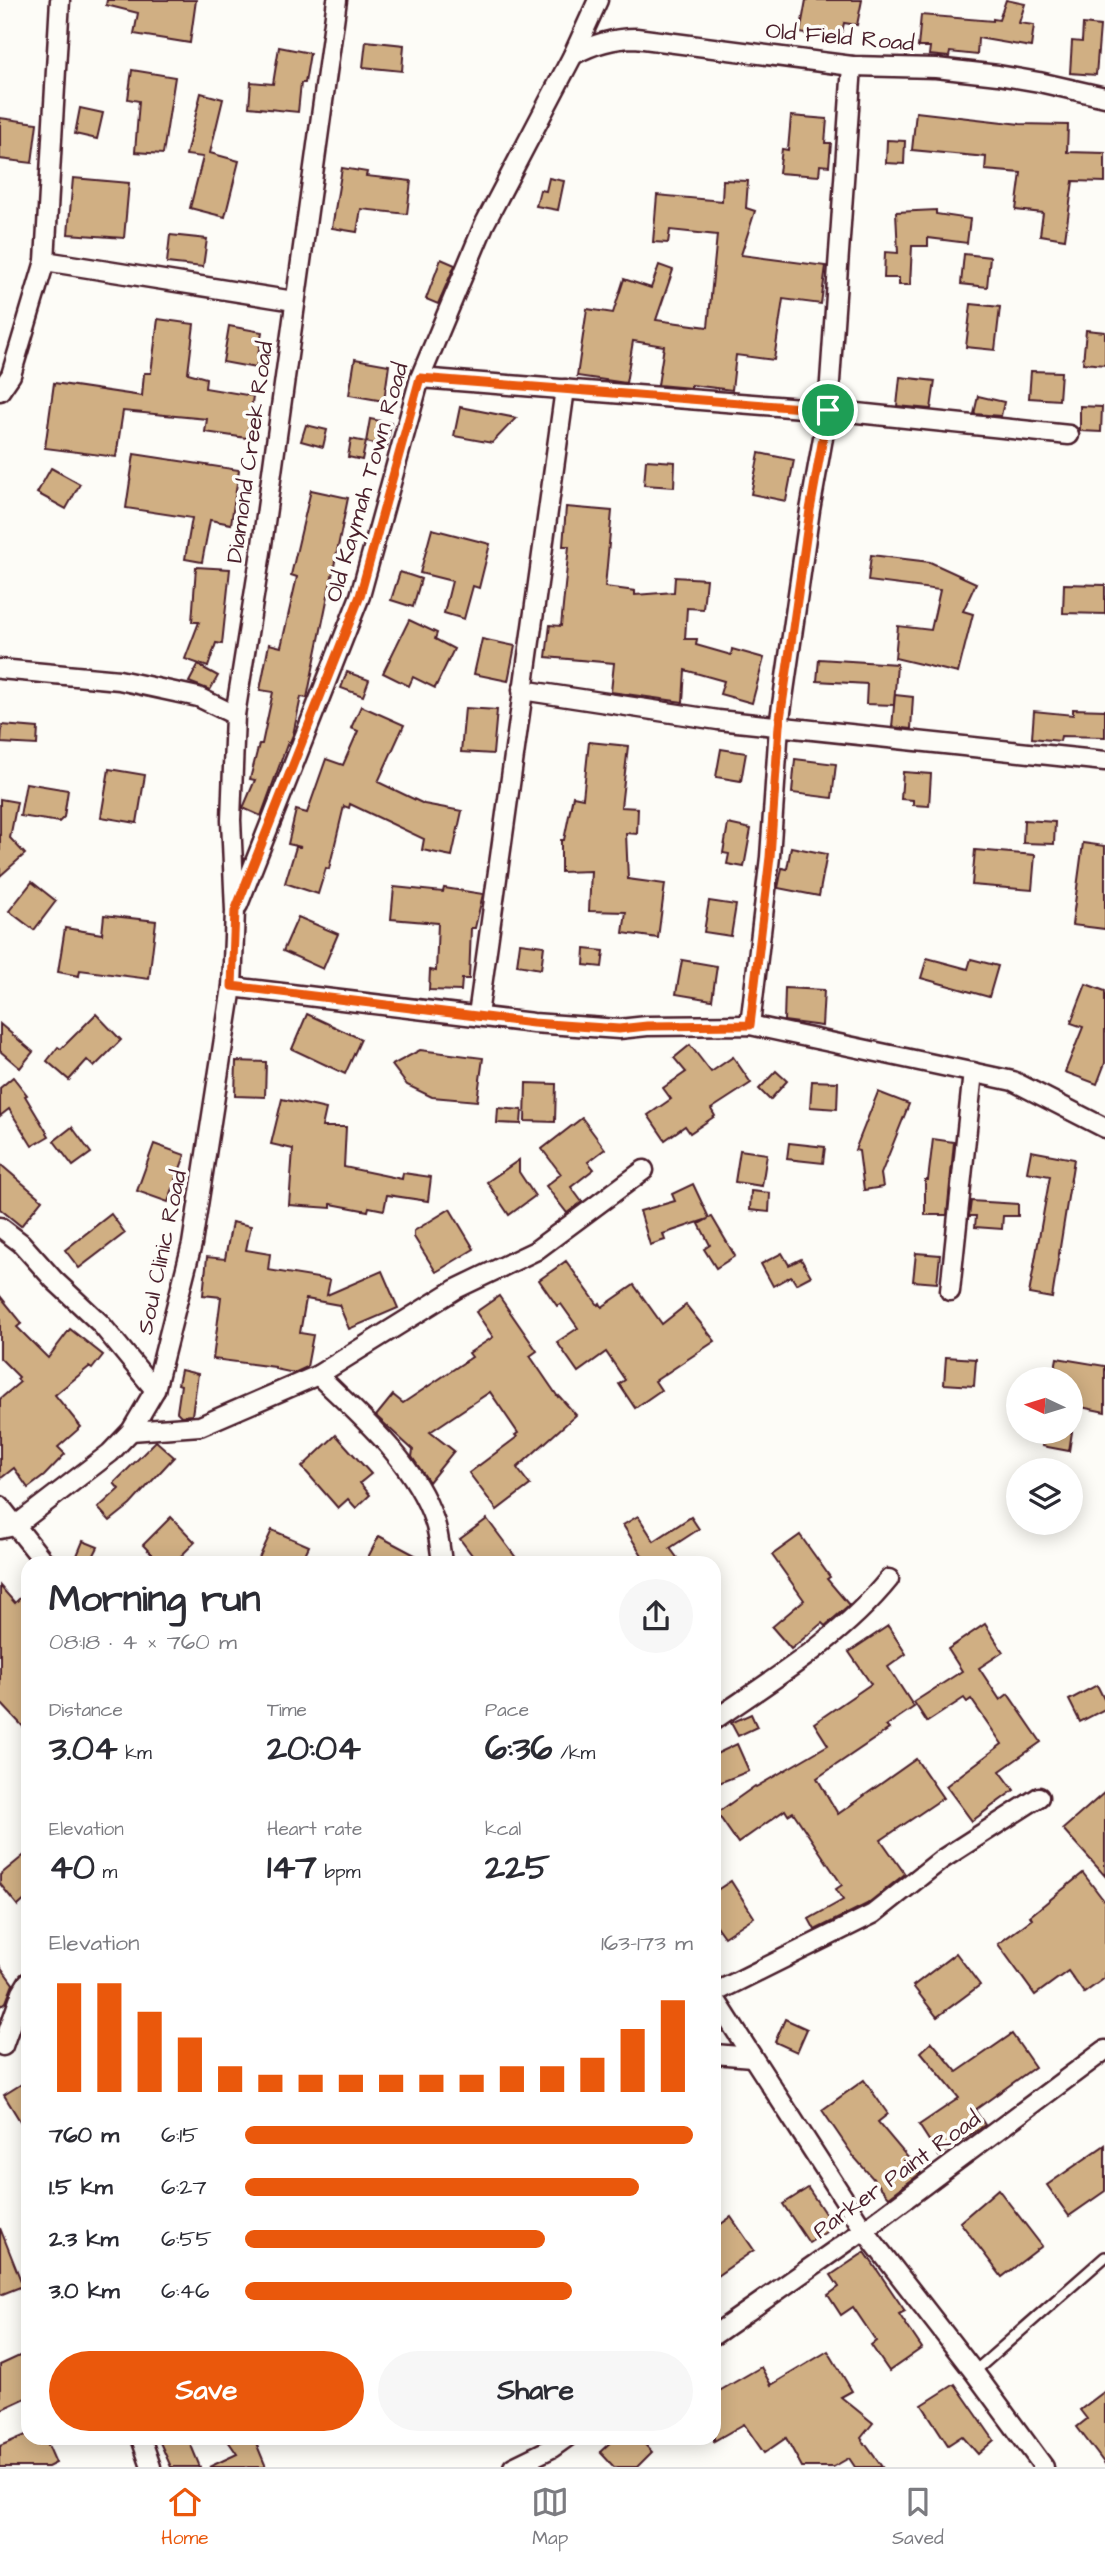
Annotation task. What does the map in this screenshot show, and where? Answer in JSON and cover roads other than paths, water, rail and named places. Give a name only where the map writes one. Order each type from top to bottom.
[{"type":"street","points":[[0,391],[11,374],[45,261],[60,0]]},
{"type":"street","name":"Diamond Creek Road","points":[[235,911],[231,820],[235,715],[261,552],[337,0]]},
{"type":"street","name":"Old Kaymah Town Road","points":[[235,911],[360,596],[420,378],[484,225],[573,55],[598,0]]},
{"type":"street","name":"Old Field Road","points":[[573,55],[602,42],[636,38],[852,66],[936,68],[998,75],[1105,97]]},
{"type":"street","points":[[750,1025],[770,857],[779,726],[810,510],[828,410],[852,66]]},
{"type":"street","points":[[45,261],[294,301]]},
{"type":"street","points":[[420,378],[828,410],[1069,435]]},
{"type":"street","points":[[478,1016],[565,389]]},
{"type":"street","points":[[0,669],[119,680],[198,698],[235,715]]},
{"type":"street","points":[[522,690],[718,720],[1105,761]]},
{"type":"street","name":"Soul Clinic Road","points":[[8,1528],[110,1453],[131,1431],[155,1390],[192,1244],[232,986],[235,911]]},
{"type":"street","points":[[232,986],[533,1023],[619,1029],[647,1026],[750,1025],[1013,1081],[1105,1128]]},
{"type":"street","points":[[950,1291],[972,1072]]},
{"type":"street","points":[[131,1431],[200,1426],[318,1376],[456,1289],[535,1251],[644,1170]]},
{"type":"street","points":[[0,1227],[20,1243],[100,1323],[155,1390]]},
{"type":"street","points":[[318,1376],[395,1453],[417,1486],[434,1520],[441,1556]]},
{"type":"street","points":[[0,1506],[8,1528],[37,1556]]},
{"type":"street","points":[[721,1715],[813,1651],[879,1591],[889,1578]]},
{"type":"street","points":[[721,1991],[873,1914],[941,1860],[1039,1797]]},
{"type":"street","points":[[3,2046],[21,2000]]},
{"type":"street","points":[[721,2006],[864,2230],[1044,2467]]},
{"type":"street","name":"Parker Paint Road","points":[[721,2330],[864,2230],[1105,2050]]},
{"type":"street","points":[[721,2055],[752,2057]]},
{"type":"street","points":[[143,2445],[151,2467]]},
{"type":"street","points":[[513,2467],[549,2445]]},
{"type":"lane","points":[[974,2372],[1105,2257]]}]
